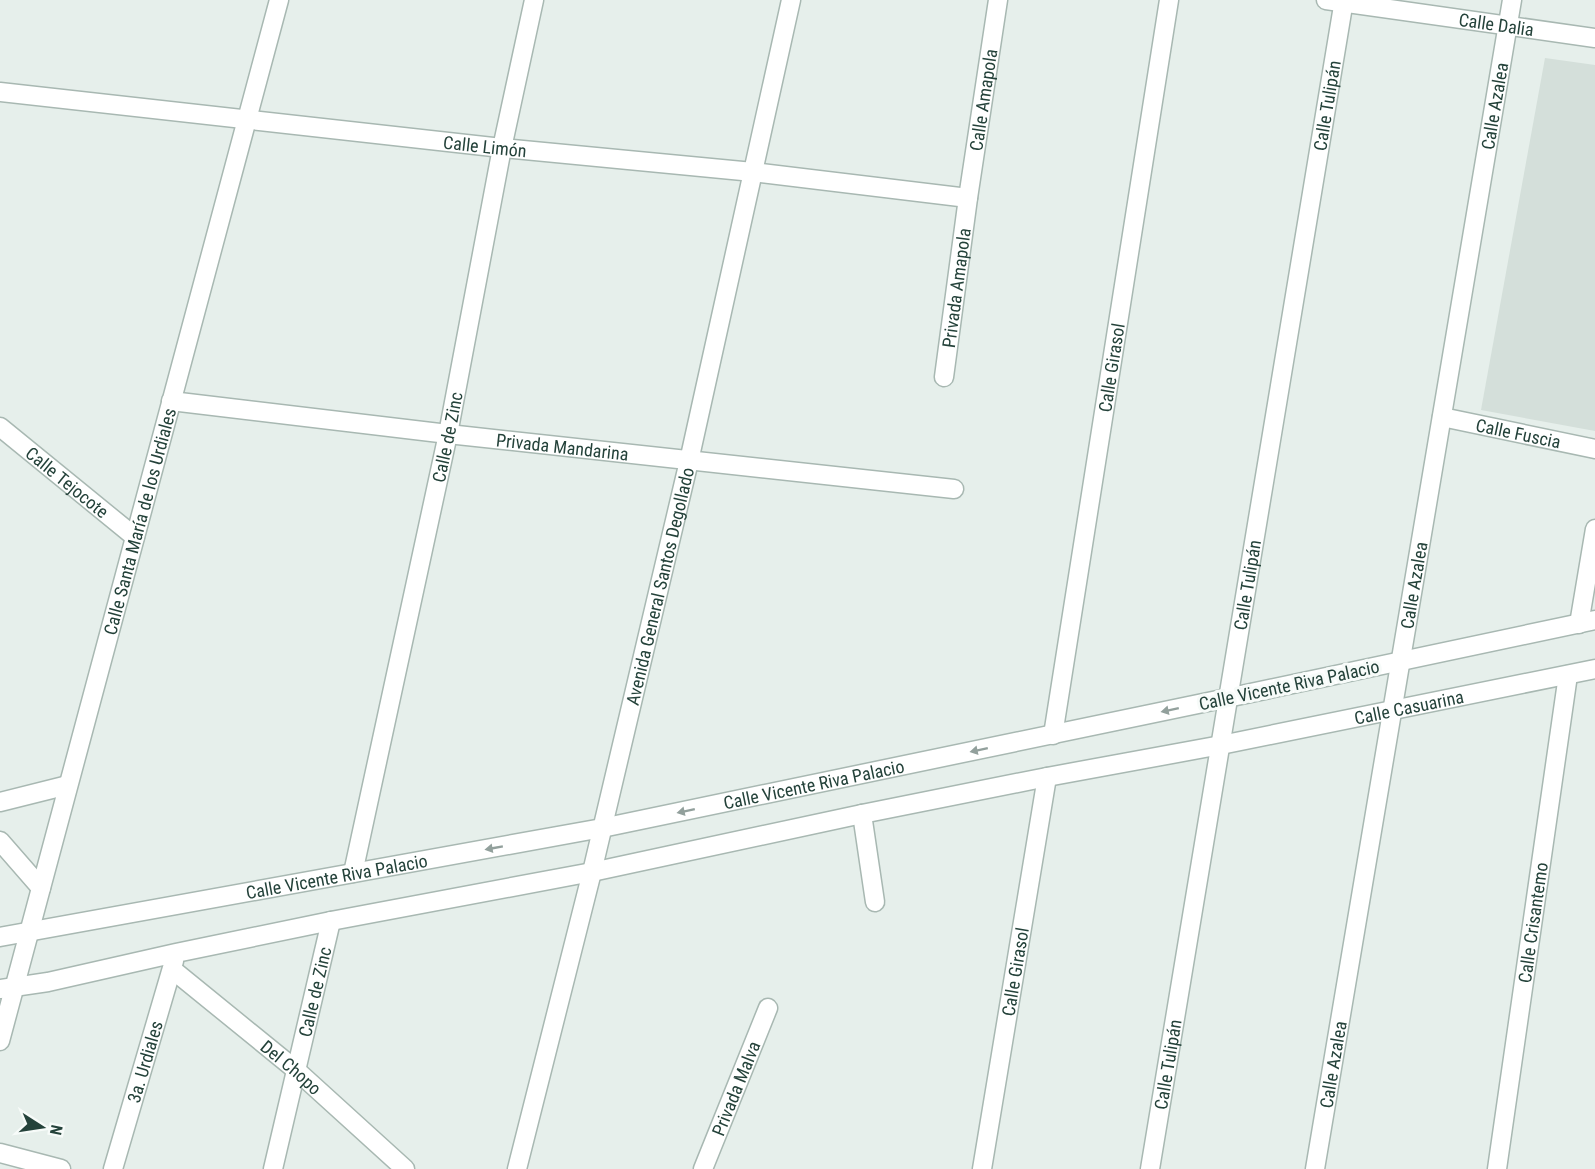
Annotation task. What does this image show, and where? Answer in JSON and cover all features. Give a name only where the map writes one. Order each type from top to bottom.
[{"type":"street","name":"Calle Santa María de los Urdiales","points":[[0,1041],[7,988],[29,931],[41,888],[279,0]]},
{"type":"street","name":"Calle de Zinc","points":[[353,873],[448,434],[502,148],[534,0]]},
{"type":"street","name":"Avenida General Santos Degollado","points":[[517,1169],[592,872],[689,462],[791,0]]},
{"type":"street","name":"Calle Amapola","points":[[968,198],[998,0]]},
{"type":"street","name":"Calle Girasol","points":[[1053,735],[1169,0]]},
{"type":"street","name":"Calle Azalea","points":[[1315,1169],[1512,0]]},
{"type":"street","name":"Calle Dalia","points":[[1338,1],[1595,38]]},
{"type":"street","name":"Calle Tulipán","points":[[1150,1169],[1221,745],[1338,1]]},
{"type":"street","name":"Calle Limón","points":[[0,92],[502,148],[753,172],[968,198]]},
{"type":"street","name":"Privada Amapola","points":[[944,377],[968,198]]},
{"type":"street","name":"Privada Mandarina","points":[[171,401],[689,462],[954,489]]},
{"type":"street","name":"Calle Fuscia","points":[[1442,417],[1595,449]]},
{"type":"street","name":"Calle Tejocote","points":[[0,427],[135,537]]},
{"type":"street","points":[[1587,622],[1595,529]]},
{"type":"street","name":"Calle Vicente Riva Palacio","points":[[0,938],[602,828],[1587,622]]},
{"type":"street","name":"Calle Casuarina","points":[[1221,745],[1595,669]]},
{"type":"street","name":"Calle Crisantemo","points":[[1497,1169],[1569,675]]},
{"type":"street","points":[[7,988],[174,962],[331,921],[592,872],[862,814],[1221,745]]},
{"type":"street","name":"Calle Girasol","points":[[982,1169],[1047,777]]},
{"type":"street","points":[[0,802],[69,785]]},
{"type":"street","points":[[862,814],[875,902]]},
{"type":"street","points":[[0,841],[41,888]]},
{"type":"street","name":"Calle de Zinc","points":[[273,1169],[331,921]]},
{"type":"street","name":"Del Chopo","points":[[174,962],[405,1169]]},
{"type":"street","name":"3a. Urdiales","points":[[114,1169],[174,962]]},
{"type":"street","name":"Privada Malva","points":[[702,1169],[768,1008]]},
{"type":"street","points":[[0,1153],[62,1169]]},
{"type":"shaded area","points":[[1545,58],[1595,65],[1595,431],[1481,410]]}]
